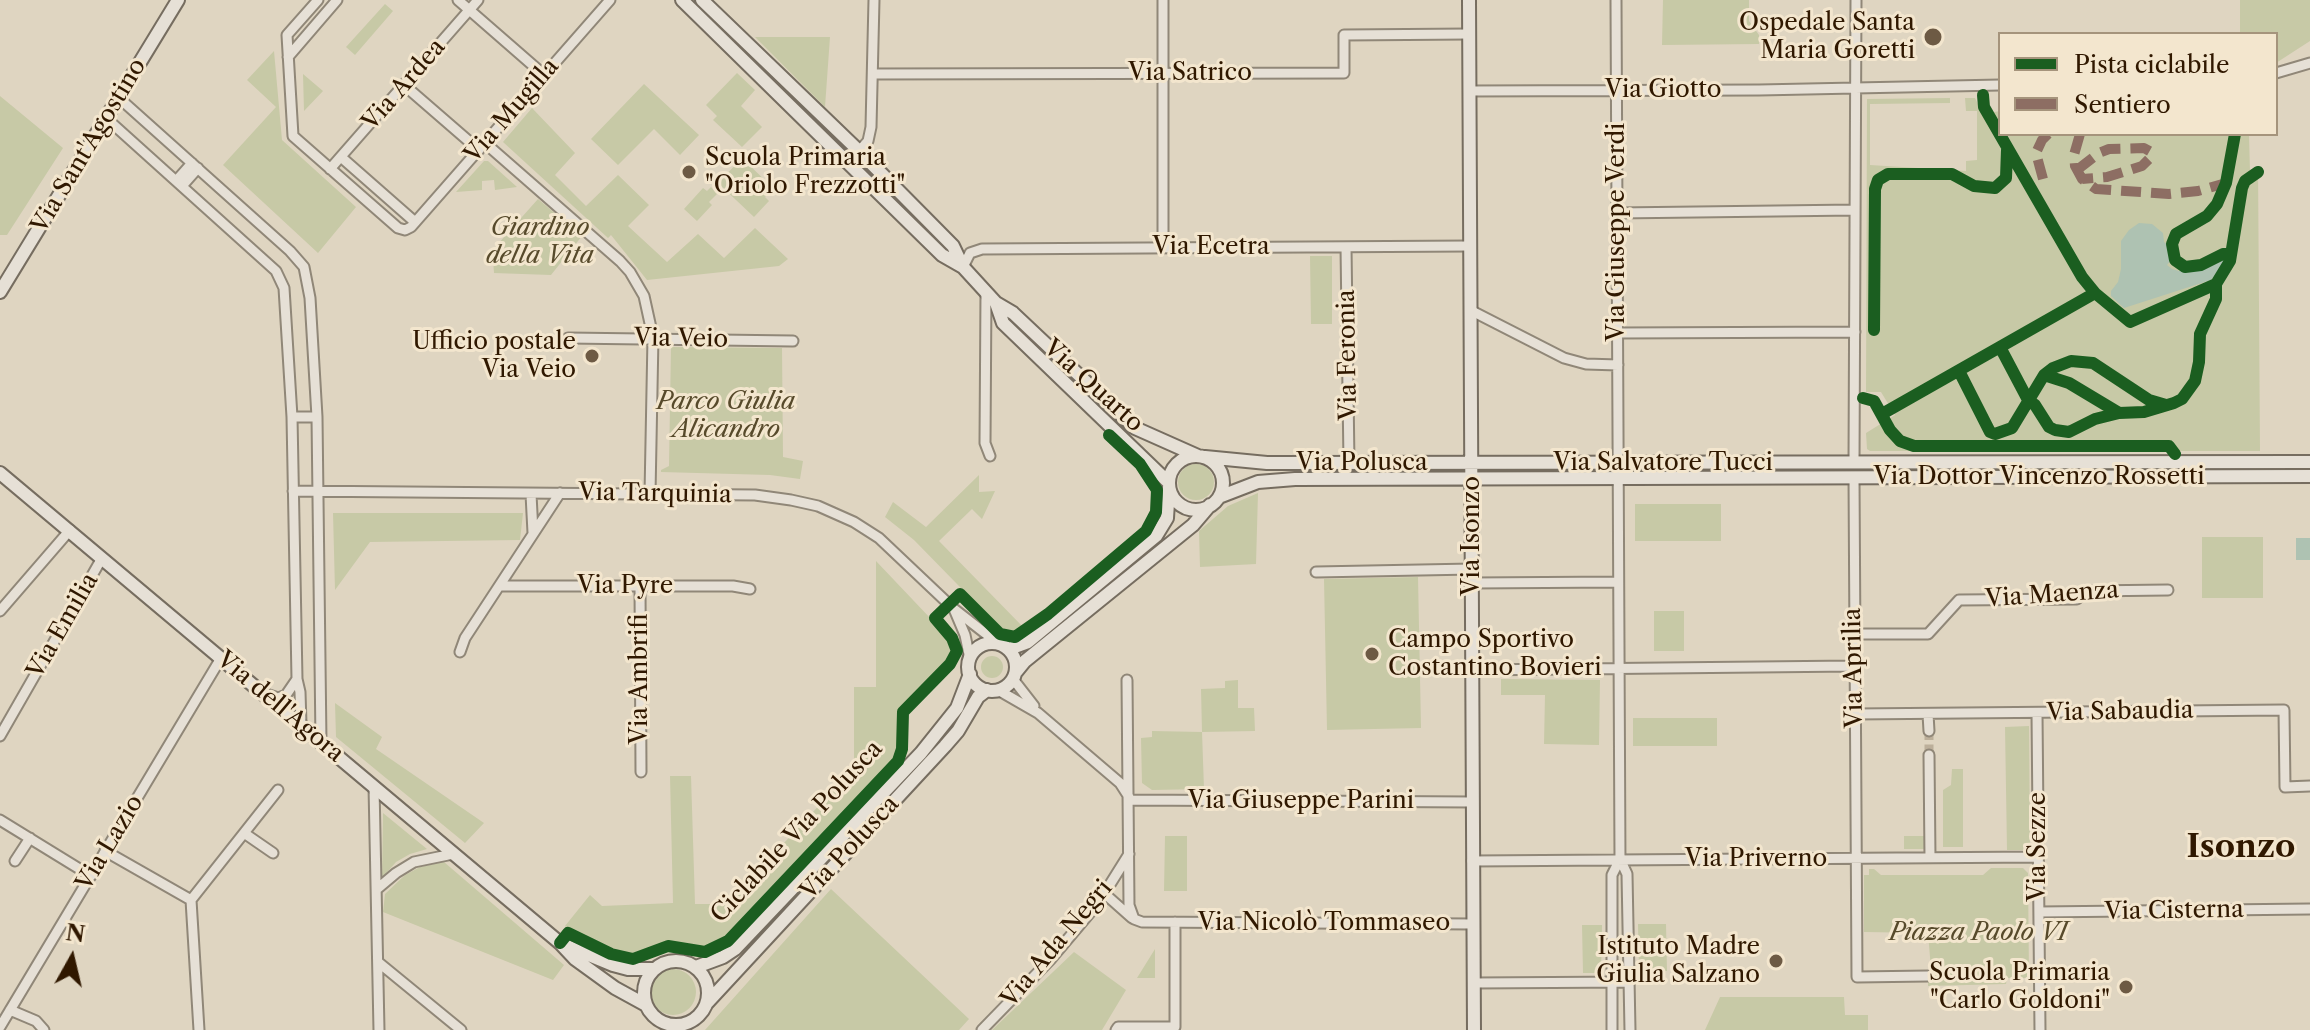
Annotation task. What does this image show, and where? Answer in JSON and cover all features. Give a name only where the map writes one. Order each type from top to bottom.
[{"type":"street","name":"Via Sant'Agostino","points":[[0,292],[178,0]]},
{"type":"street","points":[[318,0],[287,35],[293,136],[401,230],[408,229],[415,222],[341,157]]},
{"type":"street","points":[[288,57],[337,0]]},
{"type":"street","points":[[458,0],[544,75]]},
{"type":"street","name":"Via Ardea","points":[[330,169],[478,0]]},
{"type":"street","name":"Via Mugilla","points":[[415,222],[610,0]]},
{"type":"street","name":"Via Quarto","points":[[682,0],[942,255],[963,267]]},
{"type":"street","name":"Via Quarto","points":[[702,0],[953,246],[963,267],[996,303],[1013,313],[1135,428],[1202,457]]},
{"type":"street","points":[[848,161],[870,135],[874,0]]},
{"type":"street","points":[[1163,0],[1163,248]]},
{"type":"street","name":"Via Isonzo","points":[[1469,0],[1474,1030]]},
{"type":"street","name":"Via Giuseppe Verdi","points":[[1616,0],[1620,859]]},
{"type":"street","points":[[1854,463],[1856,0]]},
{"type":"street","name":"Via Satrico","points":[[873,74],[1344,73],[1344,35],[1469,34]]},
{"type":"street","points":[[2278,72],[2310,60]]},
{"type":"street","points":[[404,85],[482,146],[630,272],[644,296],[653,337],[650,494]]},
{"type":"street","name":"Via Giotto","points":[[1469,91],[1998,85]]},
{"type":"street","points":[[119,98],[304,267],[310,298],[317,417],[321,742]]},
{"type":"street","points":[[106,118],[276,271],[281,279],[286,301],[292,417],[297,679],[301,724]]},
{"type":"street","points":[[179,184],[195,166]]},
{"type":"street","points":[[1617,213],[1855,210]]},
{"type":"street","name":"Via Ecetra","points":[[963,267],[970,253],[982,249],[1469,246]]},
{"type":"street","name":"Via Feronia","points":[[1346,247],[1349,463]]},
{"type":"street","points":[[986,292],[985,443],[990,456]]},
{"type":"street","name":"Via Quarto","points":[[996,303],[1003,323],[1169,485]]},
{"type":"street","points":[[1470,310],[1564,358],[1586,364],[1618,365]]},
{"type":"street","points":[[1618,333],[1855,332]]},
{"type":"street","name":"Via Veio","points":[[568,338],[793,341]]},
{"type":"street","points":[[292,417],[317,417]]},
{"type":"street","points":[[970,659],[985,644],[1004,647],[1037,635],[1156,536],[1167,518],[1169,485],[1170,474],[1181,460],[1202,457],[1218,466],[1222,473],[1223,489],[1215,501],[1193,509],[1185,507],[1172,495],[1169,485]]},
{"type":"street","name":"Via Polusca","points":[[1202,457],[1267,463],[1471,463]]},
{"type":"street","name":"Via Dottor Vincenzo Rossetti","points":[[2310,462],[1854,463],[1854,477],[2310,476]]},
{"type":"street","name":"Via Salvatore Tucci","points":[[1471,463],[1854,463]]},
{"type":"street","name":"Via dell'Agora","points":[[0,473],[301,724],[575,959],[615,988],[646,1005],[651,1014],[668,1027],[692,1025],[707,1003]]},
{"type":"street","name":"Via Polusca","points":[[707,1003],[945,746],[958,731],[978,697],[1014,676],[1031,656],[1193,525],[1215,501],[1252,484],[1274,479],[1472,477]]},
{"type":"street","name":"Via Salvatore Tucci","points":[[1472,477],[1854,477]]},
{"type":"street","name":"Via Aprilia","points":[[1854,477],[1853,666],[1857,859]]},
{"type":"street","name":"Via Tarquinia","points":[[293,491],[755,495],[818,506],[854,522],[879,538],[954,609],[1004,647]]},
{"type":"street","points":[[460,652],[465,638],[560,493]]},
{"type":"street","points":[[531,494],[533,536]]},
{"type":"street","points":[[0,611],[70,530]]},
{"type":"street","name":"Via Emilia","points":[[0,736],[102,558]]},
{"type":"street","points":[[1316,572],[1618,582]]},
{"type":"street","name":"Via Pyre","points":[[500,586],[733,586],[750,589]]},
{"type":"street","name":"Via Ambrifi","points":[[640,586],[641,772]]},
{"type":"street","name":"Via Maenza","points":[[1853,634],[1928,634],[1959,600],[2077,599],[2087,591],[2168,590]]},
{"type":"street","name":"Via Tarquinia","points":[[954,609],[965,635],[970,659]]},
{"type":"street","points":[[1004,647],[1015,660],[1014,676],[1038,713]]},
{"type":"street","points":[[297,650],[319,651]]},
{"type":"street","name":"Via Lazio","points":[[0,1027],[221,658]]},
{"type":"street","name":"Via Polusca","points":[[696,967],[735,949],[928,745],[957,708],[970,674],[970,659]]},
{"type":"street","points":[[1473,670],[1853,666]]},
{"type":"street","points":[[970,674],[980,687],[1038,713],[1120,783],[1130,800]]},
{"type":"street","points":[[263,693],[278,698],[286,695],[297,679]]},
{"type":"street","points":[[1127,680],[1129,905],[1134,919]]},
{"type":"street","name":"Via Sabaudia","points":[[1855,714],[2284,710],[2285,787],[2310,786]]},
{"type":"street","name":"Via Sezze","points":[[2037,713],[2040,1030]]},
{"type":"street","points":[[1928,714],[1929,731]]},
{"type":"street","points":[[1929,755],[1930,858]]},
{"type":"street","points":[[374,786],[379,1030]]},
{"type":"street","points":[[199,1030],[191,900],[278,790]]},
{"type":"street","name":"Via Giuseppe Parini","points":[[1130,800],[1472,802]]},
{"type":"street","points":[[0,820],[91,876]]},
{"type":"street","points":[[244,833],[273,853]]},
{"type":"street","points":[[15,861],[30,838]]},
{"type":"street","points":[[105,851],[191,900]]},
{"type":"street","points":[[377,889],[414,862],[453,854]]},
{"type":"street","name":"Via Ada Negri","points":[[982,1030],[1050,960],[1105,894],[1129,854]]},
{"type":"street","name":"Via Priverno","points":[[1472,861],[2039,857]]},
{"type":"street","points":[[1620,859],[1627,874],[1630,1030]]},
{"type":"street","points":[[1612,1030],[1612,875],[1620,859]]},
{"type":"street","points":[[1857,859],[1857,977],[1928,976]]},
{"type":"street","points":[[1105,894],[1134,919]]},
{"type":"street","name":"Via Cisterna","points":[[2039,912],[2310,909]]},
{"type":"street","name":"Via Nicolò Tommaseo","points":[[1134,919],[1142,922],[1473,924]]},
{"type":"street","points":[[1117,1028],[1175,1027],[1175,922]]},
{"type":"street","name":"Via dell'Agora","points":[[560,943],[628,969],[654,969],[675,960],[696,967]]},
{"type":"street","points":[[378,962],[461,1030]]},
{"type":"street","points":[[696,967],[707,983],[707,1003]]},
{"type":"street","points":[[615,988],[628,969]]},
{"type":"street","points":[[646,1005],[644,986],[654,969]]},
{"type":"street","points":[[1474,983],[1630,982]]},
{"type":"street","points":[[10,1010],[33,1020],[44,1030]]},
{"type":"green space","points":[[1663,0],[1749,0],[1749,21],[1759,35],[1759,44],[1662,45]]},
{"type":"green space","points":[[2240,0],[2310,0],[2310,41],[2278,62],[2278,32],[2240,32]]},
{"type":"green space","points":[[385,4],[393,11],[355,55],[346,47]]},
{"type":"green space","points":[[755,37],[830,37],[825,107]]},
{"type":"green space","points":[[274,51],[282,140],[356,207],[318,253],[223,165],[276,107],[247,80]]},
{"type":"green space","points":[[737,73],[755,90],[741,106],[762,127],[742,147],[713,120],[717,116],[706,105]]},
{"type":"green space","points":[[303,74],[323,91],[304,111]]},
{"type":"green space","points":[[644,84],[699,135],[680,155],[654,129],[618,165],[591,139]]},
{"type":"green space","points":[[0,96],[63,148],[7,235],[0,235]]},
{"type":"green space","points":[[1950,98],[1950,103],[1870,104],[1870,165],[1966,171],[1966,161],[1977,160],[1977,111],[1966,111],[1965,98],[1975,98],[1983,114],[1998,111],[1998,136],[2249,136],[2250,172],[2258,166],[2260,451],[1867,449],[1866,433],[1895,415],[1881,392],[1866,392],[1867,99]]},
{"type":"green space","points":[[532,108],[575,153],[555,175],[586,206],[618,175],[649,205],[628,226],[667,262],[698,234],[724,258],[755,228],[788,259],[779,266],[647,280],[611,235],[608,238],[503,142]]},
{"type":"green space","points":[[742,158],[773,188],[765,197],[769,201],[754,217],[718,183]]},
{"type":"green space","points":[[484,161],[488,161],[517,187],[495,190],[494,180],[482,181],[482,190],[456,192]]},
{"type":"green space","points":[[711,187],[717,194],[709,202],[712,205],[697,221],[684,209],[703,188],[707,191]]},
{"type":"green space","name":"Giardino della Vita","points":[[538,199],[582,236],[551,275],[494,273],[493,258],[489,254]]},
{"type":"green space","points":[[1310,256],[1332,256],[1332,324],[1311,324]]},
{"type":"green space","name":"Parco Giulia Alicandro","points":[[671,347],[782,348],[783,457],[803,461],[800,479],[770,475],[661,472],[669,466]]},
{"type":"green space","points":[[1196,464],[1209,469],[1214,482],[1209,495],[1196,500],[1183,495],[1178,482],[1183,469]]},
{"type":"green space","points":[[979,475],[979,492],[995,491],[982,519],[972,509],[939,541],[1024,628],[1012,633],[999,627],[914,540],[885,517],[893,502],[926,527]]},
{"type":"green space","points":[[1258,493],[1256,564],[1200,567],[1199,531],[1228,506]]},
{"type":"green space","points":[[1635,504],[1721,504],[1721,541],[1635,541]]},
{"type":"green space","points":[[333,513],[523,513],[520,540],[370,542],[335,590]]},
{"type":"green space","points":[[2202,537],[2263,537],[2263,598],[2202,598]]},
{"type":"green space","points":[[876,561],[950,639],[955,650],[899,713],[899,752],[892,764],[736,928],[715,945],[701,951],[682,944],[666,945],[637,957],[614,952],[576,936],[565,926],[590,895],[602,906],[673,903],[670,776],[691,776],[695,904],[727,904],[854,768],[854,687],[876,687]]},
{"type":"green space","name":"Campo Sportivo Costantino Bovieri","points":[[1418,577],[1421,728],[1327,730],[1324,579]]},
{"type":"green space","points":[[1654,611],[1684,611],[1684,651],[1654,651]]},
{"type":"green space","points":[[992,656],[1000,659],[1003,667],[1000,675],[992,678],[984,675],[981,667],[984,659]]},
{"type":"green space","points":[[1501,679],[1600,680],[1599,745],[1544,744],[1545,695],[1501,695]]},
{"type":"green space","points":[[1238,680],[1238,708],[1254,708],[1255,731],[1202,732],[1201,689],[1225,688],[1225,681]]},
{"type":"green space","points":[[335,703],[382,737],[376,749],[484,823],[465,843],[336,737]]},
{"type":"green space","points":[[1633,718],[1717,718],[1717,746],[1633,746]]},
{"type":"green space","points":[[2029,726],[2030,850],[2007,850],[2005,727]]},
{"type":"green space","points":[[1152,731],[1202,732],[1204,789],[1152,790],[1142,783],[1141,738],[1152,737]]},
{"type":"green space","points":[[1952,769],[1963,769],[1963,847],[1943,847],[1943,790],[1951,785]]},
{"type":"green space","points":[[383,813],[427,849],[396,862],[382,878]]},
{"type":"green space","points":[[1165,836],[1187,836],[1187,891],[1164,891]]},
{"type":"green space","points":[[1904,836],[1924,836],[1924,849],[1904,849]]},
{"type":"green space","points":[[444,862],[564,965],[553,980],[383,912],[385,894],[405,875],[420,867]]},
{"type":"green space","name":"Piazza Paolo VI","points":[[1991,868],[2023,868],[2028,873],[2029,978],[2007,978],[2006,984],[1928,986],[1928,981],[1932,981],[1928,933],[1864,932],[1864,875],[1869,875],[1869,869],[1881,875],[1983,875]]},
{"type":"green space","points":[[831,889],[969,1019],[959,1030],[705,1030]]},
{"type":"green space","points":[[1638,924],[1666,924],[1667,971],[1639,970]]},
{"type":"green space","points":[[1582,925],[1602,925],[1601,973],[1583,973]]},
{"type":"green space","points":[[1155,949],[1155,978],[1137,978]]},
{"type":"green space","points":[[1074,952],[1126,990],[1102,1030],[992,1030]]},
{"type":"green space","points":[[673,969],[689,976],[696,992],[689,1008],[673,1015],[657,1008],[650,992],[657,976]]},
{"type":"green space","points":[[1720,997],[1844,997],[1845,1015],[1868,1015],[1868,1030],[1705,1030]]},
{"type":"shaded area","points":[[2139,223],[2152,224],[2163,233],[2171,260],[2167,265],[2172,269],[2197,268],[2222,257],[2224,264],[2211,280],[2124,308],[2111,296],[2111,291],[2118,282],[2121,269],[2121,241]]},
{"type":"shaded area","points":[[2296,538],[2310,538],[2310,560],[2296,560]]},
{"type":"tunnel","points":[[1929,731],[1929,755]]},
{"type":"marked path","points":[[2043,179],[2036,153],[2046,136]]},
{"type":"marked path","points":[[2079,136],[2074,155],[2075,166],[2082,179],[2096,189],[2169,194],[2198,191],[2226,183]]},
{"type":"marked path","points":[[2077,170],[2109,149],[2144,148],[2151,152],[2151,157],[2142,166],[2107,177],[2082,179]]},
{"type":"cycle path","points":[[1983,95],[1984,107],[1998,131]]},
{"type":"cycle path","points":[[2001,136],[2082,277],[2095,293],[2130,322],[2216,284],[2230,261],[2242,188],[2245,181],[2258,172]]},
{"type":"cycle path","points":[[2231,254],[2223,254],[2201,265],[2185,267],[2175,260],[2172,244],[2176,234],[2207,216],[2217,204],[2226,183],[2235,136]]},
{"type":"cycle path","points":[[1874,330],[1875,189],[1878,180],[1888,174],[1952,174],[1974,186],[1995,188],[2006,178],[2007,150]]},
{"type":"cycle path","points":[[2044,375],[2069,383],[2119,413],[2144,412],[2182,399],[2195,381],[2200,334],[2216,299],[2216,284]]},
{"type":"cycle path","points":[[1882,414],[2095,293]]},
{"type":"cycle path","points":[[2000,347],[2028,400],[2035,405],[2049,427],[2069,432],[2095,419],[2119,413]]},
{"type":"cycle path","points":[[1959,371],[1990,432],[1995,434],[2012,428],[2044,375],[2071,361],[2093,363],[2149,400],[2166,405]]},
{"type":"cycle path","points":[[1863,398],[1874,401],[1900,441],[1914,446],[2169,446],[2175,454]]},
{"type":"cycle path","name":"Ciclabile Via Polusca","points":[[560,943],[568,933],[611,954],[633,959],[668,946],[705,952],[728,941],[898,761],[902,749],[903,712],[950,664],[957,651],[952,638],[935,618],[960,594],[1000,634],[1015,637],[1048,614],[1146,531],[1156,512],[1157,490],[1140,464],[1109,435]]},
{"type":"place","name":"Ospedale Santa Maria Goretti","points":[[1933,37]]},
{"type":"place","name":"Scuola Primaria \"Oriolo Frezzotti\"","points":[[689,172]]},
{"type":"place","name":"Ufficio postale Via Veio","points":[[592,356]]},
{"type":"place","name":"Campo Sportivo Costantino Bovieri","points":[[1372,654]]},
{"type":"place","name":"Istituto Madre Giulia Salzano","points":[[1776,961]]},
{"type":"place","name":"Scuola Primaria \"Carlo Goldoni\"","points":[[2126,987]]},
{"type":"district","name":"Isonzo","points":[[2241,848]]}]
